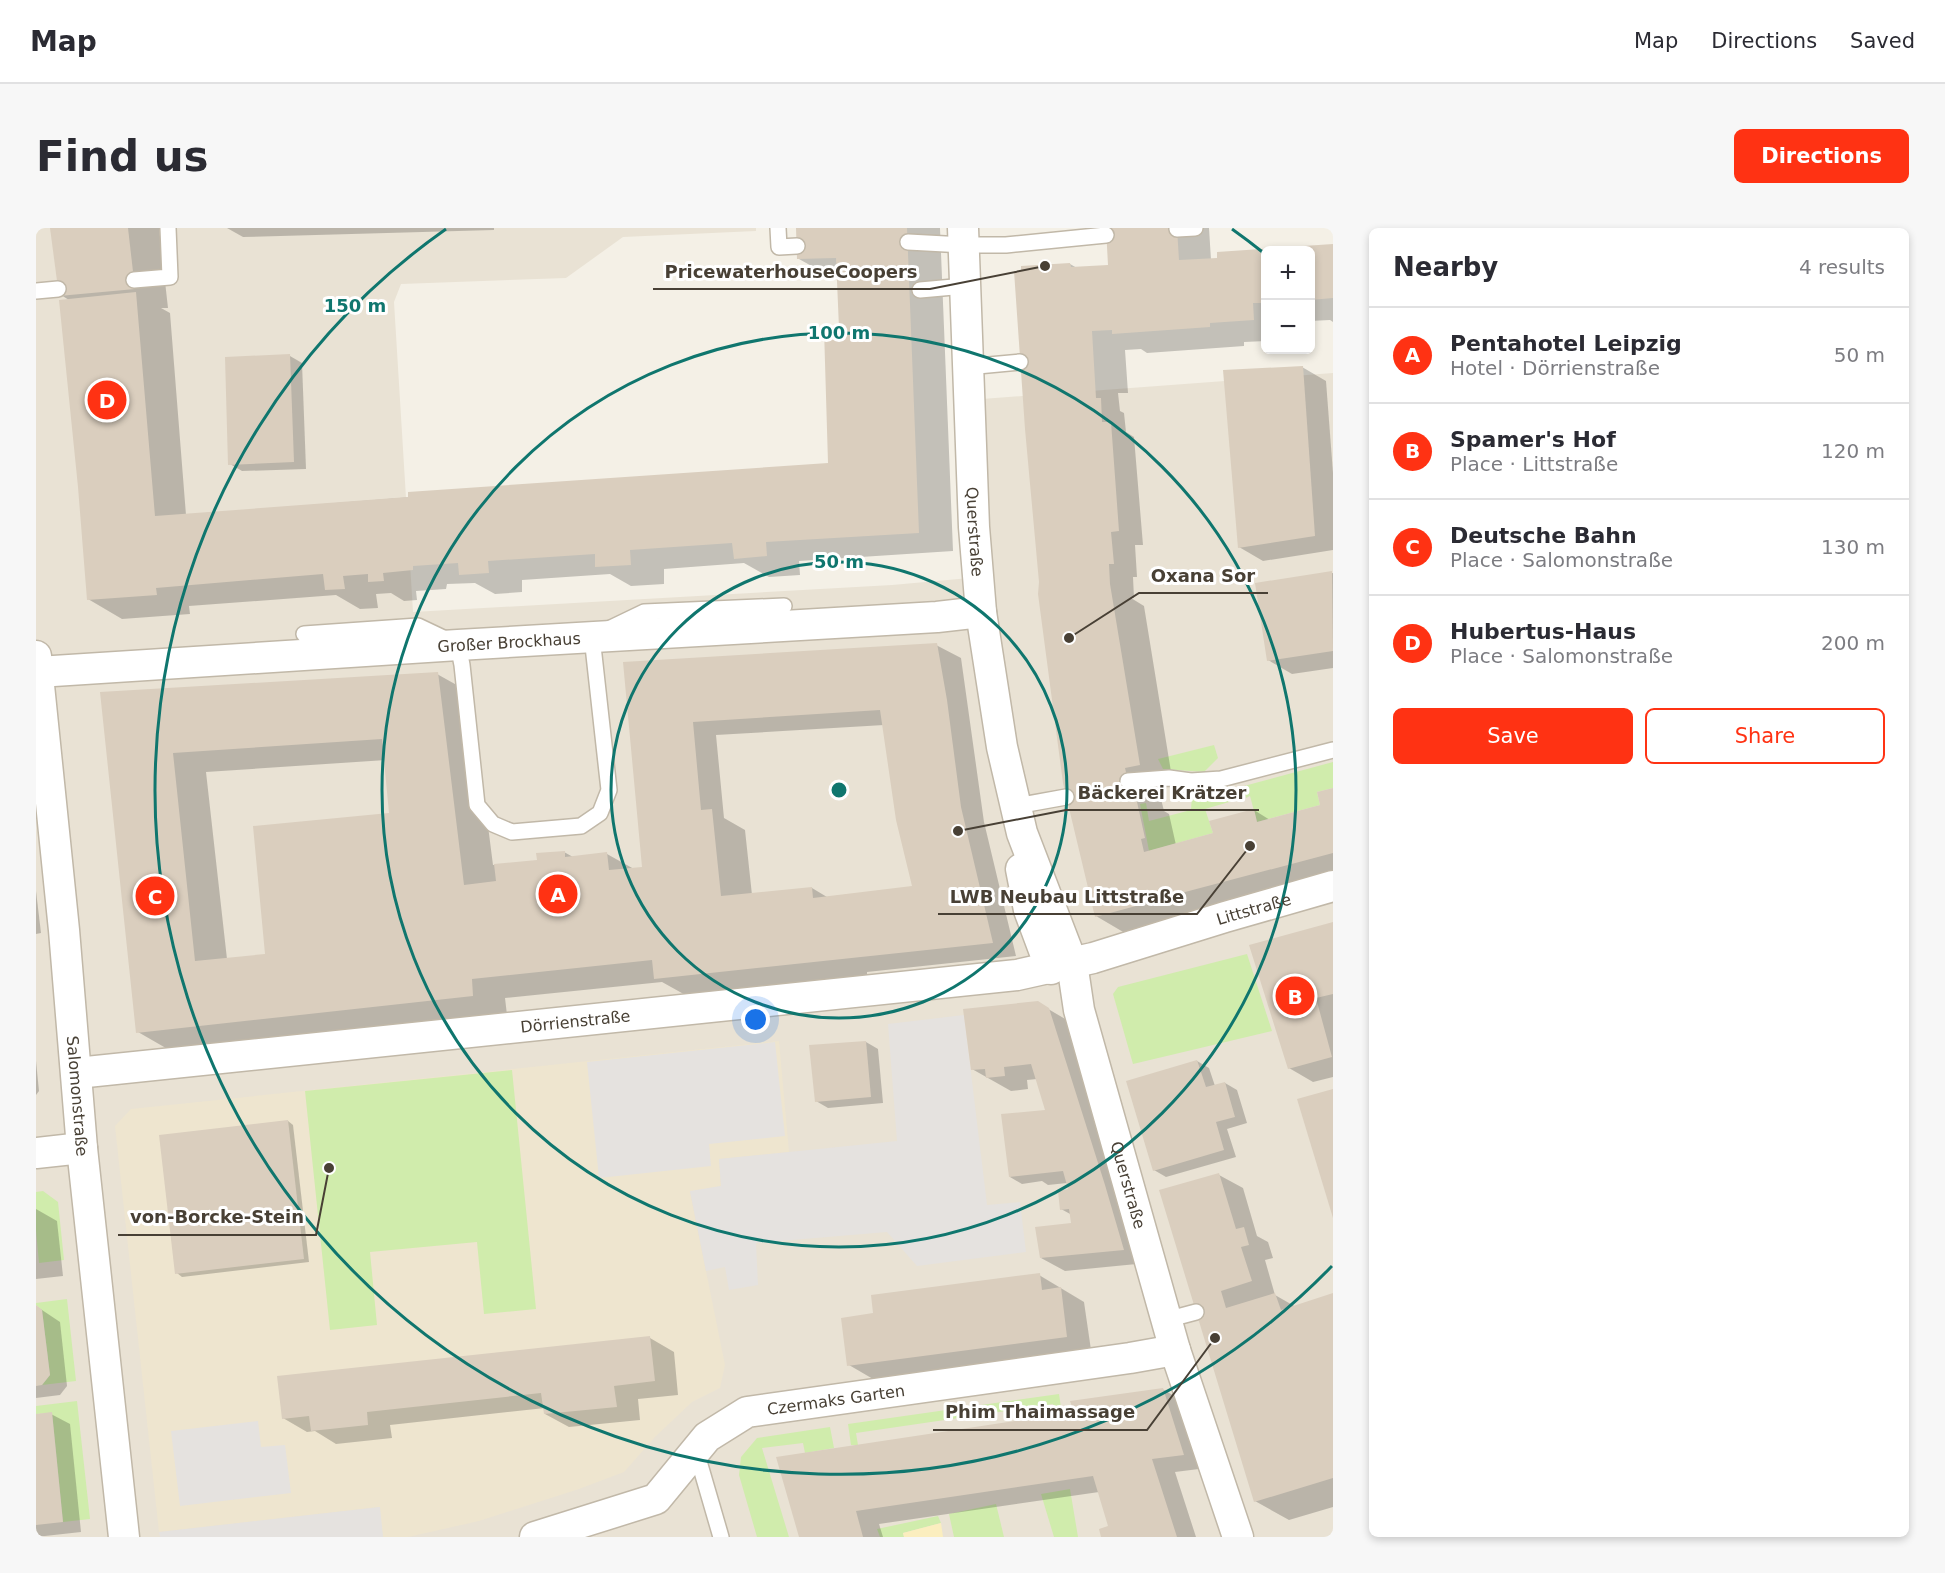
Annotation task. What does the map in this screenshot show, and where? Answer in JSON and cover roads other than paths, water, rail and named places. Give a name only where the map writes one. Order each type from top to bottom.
[{"type":"street","name":"Querstraße","points":[[964,237],[974,527],[981,612],[1002,747],[1019,820],[1062,966],[1079,1010],[1166,1320],[1238,1537]]},
{"type":"street","name":"Großer Brockhaus","points":[[37,664],[458,645],[937,617],[981,612]]},
{"type":"street","name":"Salomonstraße","points":[[37,664],[77,1073],[82,1148],[124,1537]]},
{"type":"street","name":"Littstraße","points":[[1062,966],[1333,886]]},
{"type":"street","name":"Dörrienstraße","points":[[77,1073],[918,987],[1017,975],[1062,966]]},
{"type":"street","points":[[36,1153],[82,1148]]},
{"type":"street","name":"Czermaks Garten","points":[[535,1537],[656,1499],[707,1437],[747,1412],[1175,1350]]},
{"type":"lane","points":[[134,280],[170,277],[168,228]]},
{"type":"lane","points":[[778,228],[779,247],[797,246]]},
{"type":"lane","points":[[1177,229],[1195,228]]},
{"type":"lane","points":[[908,242],[964,237],[1006,245],[1106,235]]},
{"type":"lane","points":[[920,290],[965,286]]},
{"type":"lane","points":[[36,291],[58,289]]},
{"type":"lane","points":[[968,367],[1020,362]]},
{"type":"lane","points":[[304,634],[418,626],[458,645],[477,805],[493,824],[512,832],[581,826],[600,813],[609,790],[592,637],[644,612],[784,606]]},
{"type":"lane","points":[[1128,781],[1169,778],[1191,781],[1221,780],[1333,750]]},
{"type":"lane","points":[[1019,820],[1066,796]]},
{"type":"lane","points":[[1166,1320],[1196,1312]]},
{"type":"lane","points":[[696,1451],[721,1537]]},
{"type":"place","name":"PricewaterhouseCoopers","points":[[1045,266]]},
{"type":"place","name":"Hubertus-Haus","points":[[107,400]]},
{"type":"place","name":"Oxana Sor","points":[[1069,638]]},
{"type":"place","name":"Bäckerei Krätzer","points":[[958,831]]},
{"type":"place","name":"LWB Neubau Littstraße","points":[[1250,846]]},
{"type":"place","name":"Pentahotel Leipzig","points":[[558,894]]},
{"type":"place","name":"Deutsche Bahn","points":[[155,896]]},
{"type":"place","name":"Spamer's Hof","points":[[1295,996]]},
{"type":"place","name":"von-Borcke-Stein","points":[[329,1168]]},
{"type":"place","name":"Phim Thaimassage","points":[[1215,1338]]}]
